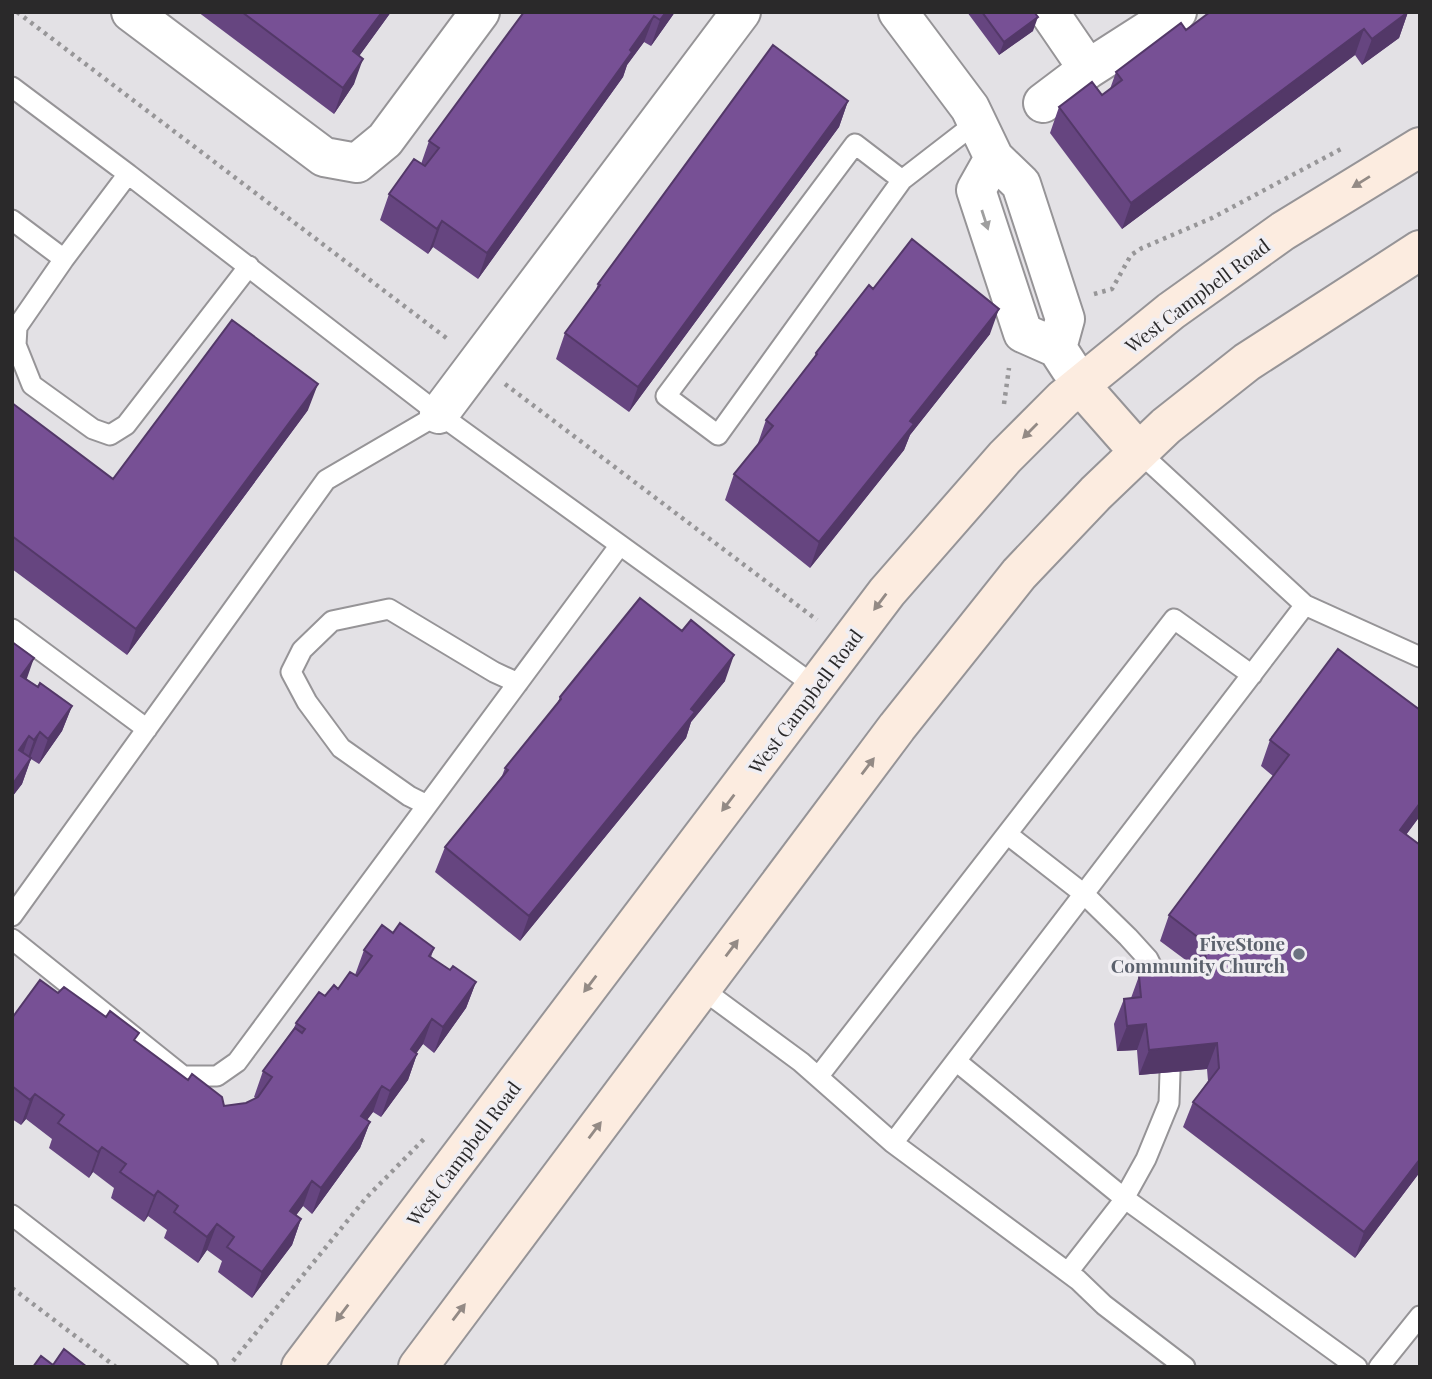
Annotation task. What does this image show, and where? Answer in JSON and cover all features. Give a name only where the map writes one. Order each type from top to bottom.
[{"type":"main road","name":"West Campbell Road","points":[[302,1367],[887,592],[1004,457],[1080,385],[1171,310],[1283,231],[1420,147]]},
{"type":"main road","points":[[418,1367],[897,727],[1019,574],[1096,493],[1167,426],[1247,362],[1420,250]]},
{"type":"main road","points":[[1080,385],[1139,452]]},
{"type":"street","points":[[131,12],[324,156],[357,163],[385,140],[480,12]]},
{"type":"street","points":[[439,414],[741,12]]},
{"type":"street","points":[[898,12],[970,108],[994,158],[1021,184],[1065,319],[1057,348]]},
{"type":"street","points":[[1049,12],[1088,69]]},
{"type":"street","points":[[1043,103],[1088,69],[1177,12]]},
{"type":"street","points":[[994,158],[976,190],[1023,333],[1057,348],[1080,385]]},
{"type":"street","points":[[1006,287],[1050,272]]},
{"type":"lane","points":[[12,87],[439,414],[816,686]]},
{"type":"lane","points":[[902,180],[855,144],[666,396],[718,435],[902,180],[977,122]]},
{"type":"lane","points":[[128,174],[17,327],[16,345],[33,385],[79,421],[110,435],[126,425],[249,266]]},
{"type":"lane","points":[[12,220],[64,259]]},
{"type":"lane","points":[[12,916],[326,480],[439,414]]},
{"type":"lane","points":[[1139,452],[1306,606],[1420,657]]},
{"type":"lane","points":[[12,939],[183,1076],[217,1076],[236,1062],[620,545]]},
{"type":"lane","points":[[893,1143],[1306,606]]},
{"type":"lane","points":[[427,805],[409,796],[341,748],[307,702],[291,672],[302,650],[332,621],[389,609],[494,672],[518,683]]},
{"type":"lane","points":[[818,1077],[1174,619],[1252,675]]},
{"type":"lane","points":[[12,629],[147,729]]},
{"type":"lane","points":[[1007,834],[1084,894],[1148,959],[1168,999]]},
{"type":"lane","points":[[702,989],[818,1077],[893,1143],[1068,1272],[1104,1305],[1185,1367]]},
{"type":"lane","points":[[956,1061],[1124,1198],[1357,1367]]},
{"type":"lane","points":[[1068,1272],[1124,1198],[1146,1159],[1169,1103],[1170,1072]]},
{"type":"lane","points":[[12,1215],[208,1367]]},
{"type":"lane","points":[[1379,1367],[1420,1316]]},
{"type":"path","points":[[17,12],[455,345]]},
{"type":"path","points":[[1088,296],[1112,289],[1131,255],[1142,248],[1212,218],[1349,146]]},
{"type":"path","points":[[499,379],[817,620]]},
{"type":"path","points":[[12,1287],[116,1367]]},
{"type":"path","points":[[229,1367],[252,1338]]},
{"type":"building","points":[[242,12],[382,12],[353,51],[363,59],[343,88]]},
{"type":"building","points":[[524,12],[666,12],[660,20],[654,16],[630,50],[632,52],[487,253],[442,221],[437,229],[389,194],[414,159],[425,166],[439,148],[429,141]]},
{"type":"building","points":[[982,12],[1034,12],[1038,17],[1004,42]]},
{"type":"building","points":[[1210,12],[1408,12],[1372,39],[1364,29],[1131,203],[1059,107],[1092,82],[1102,95],[1122,80],[1116,72],[1181,23],[1186,30]]},
{"type":"building","points":[[773,45],[848,101],[638,387],[565,333]]},
{"type":"building","points":[[912,239],[999,309],[910,421],[914,424],[819,542],[734,474],[773,426],[766,420],[816,353],[869,285],[873,289]]},
{"type":"building","points":[[232,320],[318,384],[136,629],[12,536],[12,403],[113,479]]},
{"type":"building","points":[[640,598],[682,631],[691,620],[734,655],[691,709],[695,712],[529,916],[445,847],[508,770],[505,768]]},
{"type":"building","points":[[12,642],[34,658],[21,676],[38,687],[40,683],[72,706],[48,739],[40,732],[34,740],[29,736],[19,750],[31,758],[12,785]]},
{"type":"building","name":"FiveStone Community Church","points":[[1338,649],[1420,710],[1420,803],[1400,830],[1420,845],[1420,1159],[1364,1232],[1193,1102],[1219,1068],[1217,1043],[1149,1050],[1146,1024],[1127,1026],[1124,999],[1141,997],[1139,976],[1207,970],[1204,942],[1169,915],[1289,755],[1270,740]]},
{"type":"building","points":[[400,923],[434,948],[429,956],[450,970],[453,966],[476,982],[443,1027],[432,1019],[411,1049],[417,1054],[390,1091],[382,1086],[361,1116],[370,1122],[321,1188],[312,1181],[290,1211],[301,1219],[262,1272],[227,1247],[234,1237],[217,1224],[207,1237],[174,1212],[178,1206],[158,1191],[154,1196],[120,1172],[126,1164],[102,1147],[98,1152],[58,1123],[64,1115],[35,1094],[30,1100],[12,1086],[12,1018],[40,980],[58,993],[64,987],[106,1017],[110,1011],[139,1033],[134,1040],[188,1080],[192,1074],[222,1097],[224,1106],[246,1103],[258,1097],[272,1077],[263,1071],[295,1028],[302,1033],[305,1029],[296,1023],[319,992],[325,996],[334,985],[338,989],[350,972],[357,976],[372,956],[364,950],[382,925],[393,933]]},
{"type":"building","points":[[64,1349],[87,1367],[33,1367],[41,1356],[53,1365]]},
{"type":"place","name":"FiveStone Community Church","points":[[1299,954]]}]
